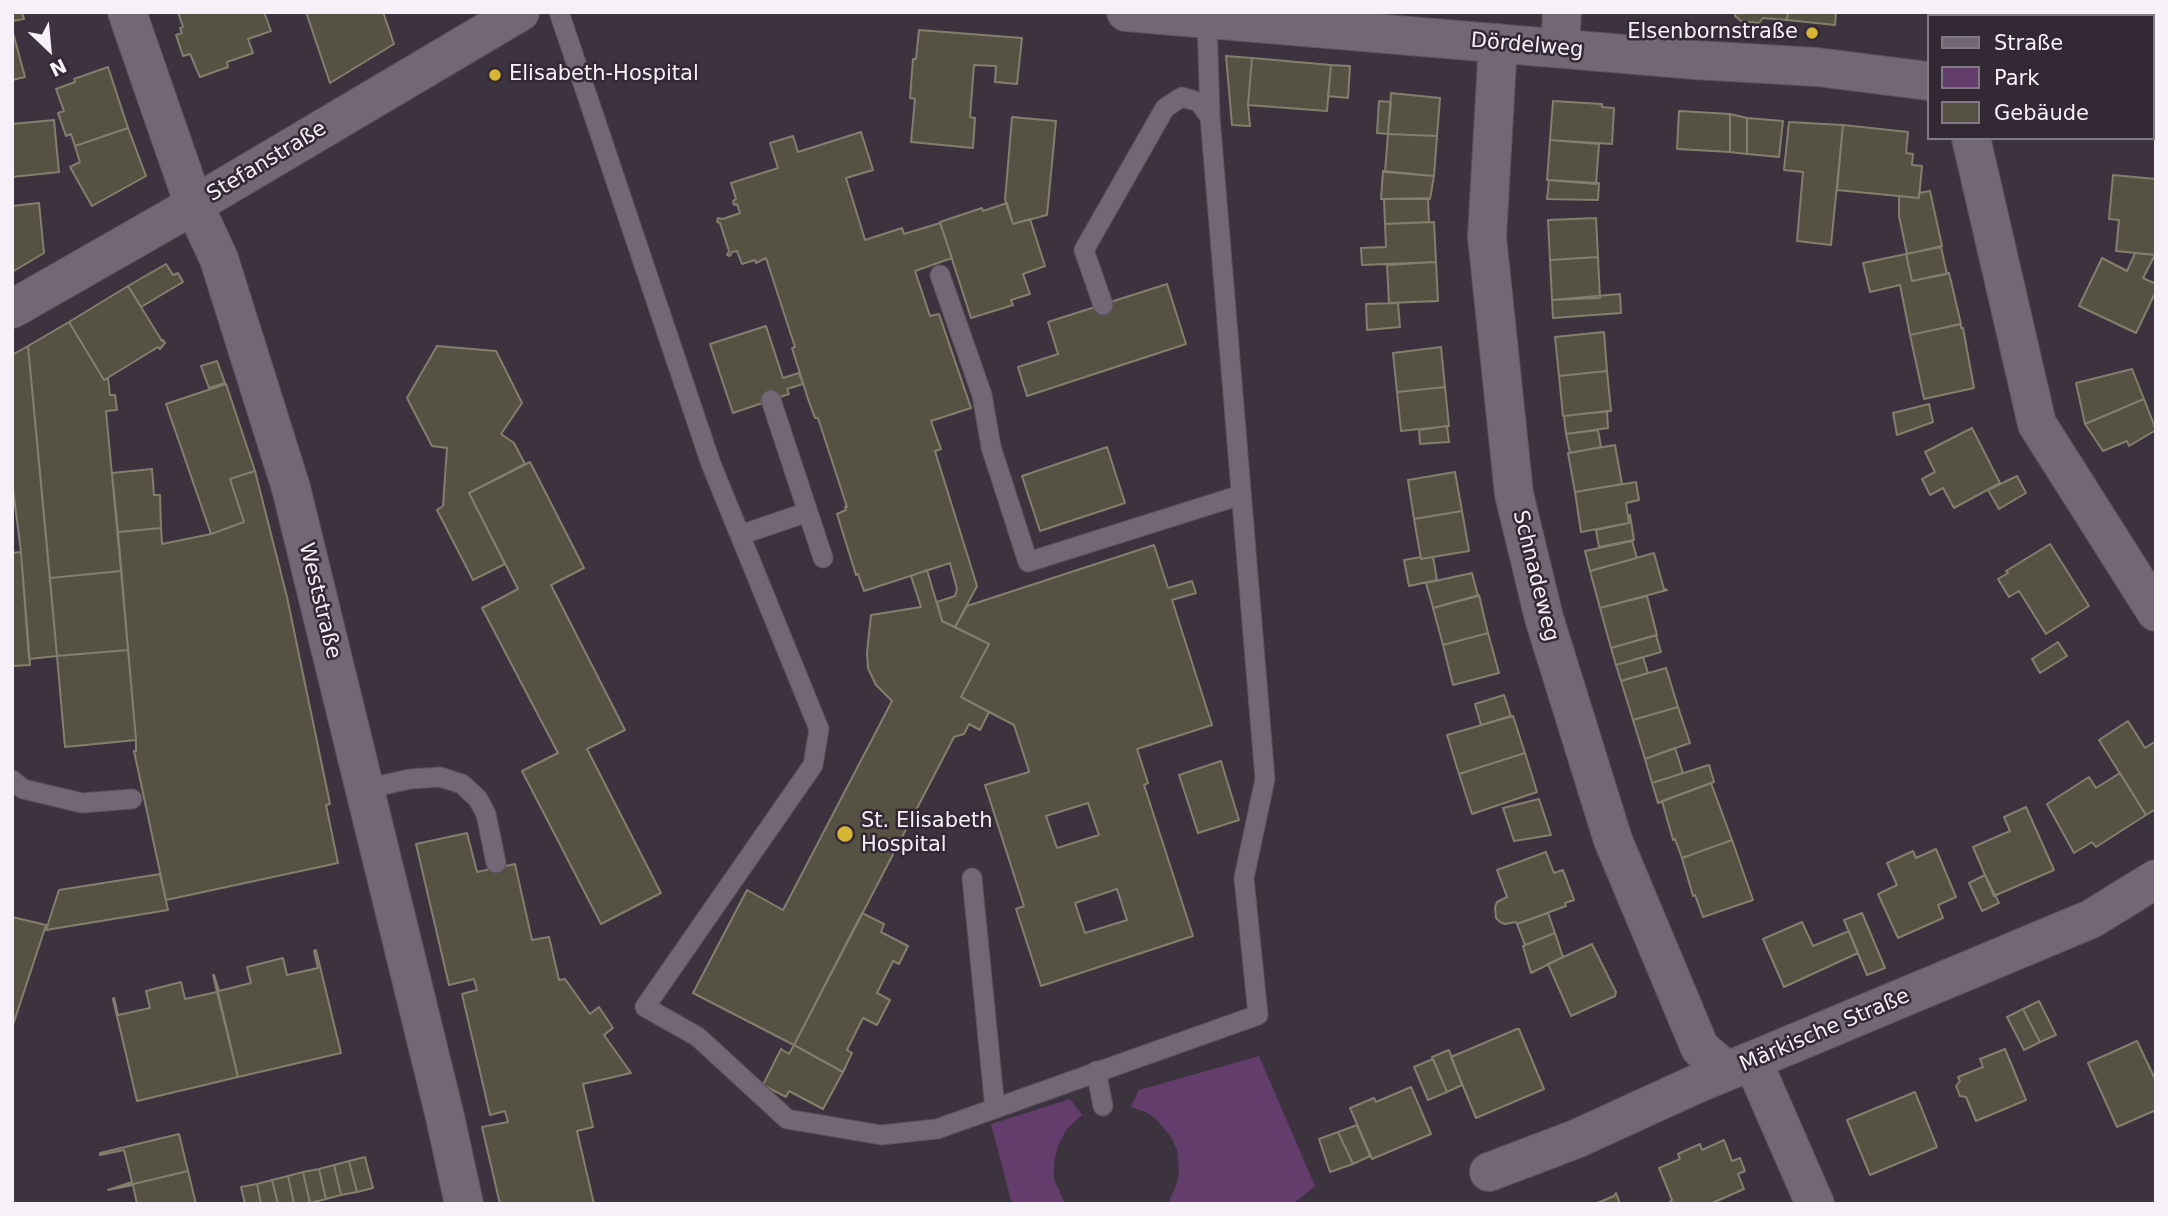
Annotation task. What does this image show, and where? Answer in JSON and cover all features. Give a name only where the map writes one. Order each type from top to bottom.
[{"type":"street","name":"Weststraße","points":[[127,12],[194,205],[219,259],[291,488],[464,1204]]},
{"type":"street","name":"Stefanstraße","points":[[12,309],[520,12]]},
{"type":"street","name":"Dördelweg","points":[[1126,12],[1224,18],[1498,43],[1561,30],[1695,60],[1817,67],[1926,81]]},
{"type":"street","name":"Schnadeweg","points":[[1498,43],[1487,237],[1514,494],[1544,618],[1613,840],[1700,1048],[1740,1067]]},
{"type":"street","points":[[1970,140],[2037,424],[2156,612]]},
{"type":"street","name":"Märkische Straße","points":[[1489,1172],[1576,1139],[2091,919],[2156,879]]},
{"type":"street","points":[[1740,1067],[1815,1204]]},
{"type":"lane","points":[[559,12],[711,464],[819,729],[813,765],[645,1007],[698,1037],[788,1119],[881,1135],[937,1129],[1258,1015],[1244,878],[1265,779],[1210,117],[1224,18]]},
{"type":"lane","points":[[1103,305],[1084,250],[1111,202],[1165,108],[1182,97],[1199,102],[1210,117]]},
{"type":"lane","points":[[940,275],[982,395],[991,447],[1028,562],[1241,495]]},
{"type":"lane","points":[[771,400],[823,558]]},
{"type":"lane","points":[[740,536],[808,512]]},
{"type":"lane","points":[[365,789],[410,779],[440,777],[461,783],[478,799],[486,814],[496,863]]},
{"type":"lane","points":[[12,780],[23,789],[82,803],[132,799]]},
{"type":"lane","points":[[972,878],[995,1110]]},
{"type":"lane","points":[[1096,1071],[1103,1106]]},
{"type":"green space","points":[[1259,1056],[1315,1186],[1293,1204],[1168,1204],[1177,1183],[1177,1150],[1171,1137],[1157,1120],[1148,1113],[1131,1107],[1139,1090]]},
{"type":"green space","points":[[1070,1099],[1082,1115],[1066,1130],[1054,1162],[1054,1179],[1065,1204],[1012,1204],[991,1124]]},
{"type":"building","points":[[12,12],[22,12],[24,19],[12,21]]},
{"type":"building","points":[[178,12],[264,12],[271,31],[248,39],[253,53],[227,62],[228,67],[200,77],[190,54],[183,56],[176,35],[182,33],[180,28],[183,27]]},
{"type":"building","points":[[306,12],[383,12],[394,44],[330,83]]},
{"type":"building","points":[[1736,12],[1788,12],[1787,20],[1763,18],[1759,23],[1741,21],[1735,16]]},
{"type":"building","points":[[1788,12],[1836,12],[1835,25],[1787,20]]},
{"type":"building","points":[[12,29],[25,77],[12,80]]},
{"type":"building","points":[[919,30],[1022,38],[1017,84],[995,82],[996,66],[974,65],[970,117],[975,118],[973,148],[911,142],[915,99],[910,98],[913,59],[916,59]]},
{"type":"building","points":[[1226,56],[1252,58],[1248,105],[1250,126],[1232,125]]},
{"type":"building","points":[[1252,58],[1331,65],[1327,111],[1248,105]]},
{"type":"building","points":[[1331,65],[1350,66],[1348,98],[1328,96]]},
{"type":"building","points":[[108,67],[128,128],[75,146],[71,134],[66,136],[58,113],[64,111],[56,89],[75,82],[74,79]]},
{"type":"building","points":[[1391,93],[1440,98],[1437,136],[1388,134]]},
{"type":"building","points":[[1379,101],[1391,102],[1388,134],[1377,133]]},
{"type":"building","points":[[1553,101],[1602,104],[1602,107],[1614,108],[1612,144],[1550,140]]},
{"type":"building","points":[[1679,111],[1730,114],[1730,152],[1677,149]]},
{"type":"building","points":[[1730,114],[1747,118],[1747,154],[1730,152]]},
{"type":"building","points":[[1012,117],[1056,121],[1047,215],[1013,224],[1005,200]]},
{"type":"building","points":[[1747,118],[1783,121],[1779,157],[1747,154]]},
{"type":"building","points":[[54,120],[59,172],[12,177],[12,124]]},
{"type":"building","points":[[1789,122],[1843,125],[1831,245],[1797,241],[1803,172],[1784,170]]},
{"type":"building","points":[[1843,125],[1908,132],[1906,153],[1913,154],[1912,165],[1922,166],[1919,198],[1837,190]]},
{"type":"building","points":[[128,128],[146,176],[92,206],[70,167],[80,162],[75,146]]},
{"type":"building","points":[[861,132],[873,170],[846,178],[865,240],[902,228],[904,234],[940,223],[952,258],[915,271],[930,316],[939,314],[971,408],[931,421],[941,449],[935,451],[977,586],[955,627],[942,621],[937,602],[955,596],[957,589],[950,563],[864,591],[858,574],[856,575],[837,514],[847,507],[818,418],[815,418],[808,399],[792,348],[795,347],[766,258],[756,263],[755,260],[742,264],[737,251],[727,255],[729,251],[720,223],[717,222],[718,218],[740,213],[737,204],[734,205],[733,201],[736,199],[731,183],[778,168],[770,143],[793,136],[798,152]]},
{"type":"building","points":[[1388,134],[1437,136],[1434,176],[1385,172]]},
{"type":"building","points":[[1550,140],[1599,144],[1596,184],[1547,180]]},
{"type":"building","points":[[1383,171],[1434,176],[1430,199],[1381,199]]},
{"type":"building","points":[[2113,175],[2156,179],[2156,255],[2116,251],[2119,220],[2109,219]]},
{"type":"building","points":[[1549,180],[1599,183],[1598,200],[1547,199]]},
{"type":"building","points":[[1930,191],[1942,246],[1907,254],[1899,216],[1899,196],[1919,198],[1919,193]]},
{"type":"building","points":[[1428,198],[1429,222],[1385,224],[1384,199]]},
{"type":"building","points":[[39,203],[44,253],[12,272],[12,206]]},
{"type":"building","points":[[1007,203],[1013,224],[1030,219],[1045,266],[1023,274],[1030,294],[1011,300],[1013,305],[971,318],[940,222]]},
{"type":"building","points":[[1596,218],[1598,257],[1550,260],[1548,220]]},
{"type":"building","points":[[1434,222],[1436,262],[1362,265],[1361,248],[1386,247],[1385,224]]},
{"type":"building","points":[[1941,247],[1947,274],[1912,281],[1906,254]]},
{"type":"building","points":[[2135,253],[2155,255],[2143,278],[2156,284],[2156,291],[2136,333],[2079,306],[2102,258],[2127,271]]},
{"type":"building","points":[[1906,254],[1912,281],[1949,273],[1961,324],[1910,335],[1900,285],[1870,292],[1863,263]]},
{"type":"building","points":[[1598,257],[1600,298],[1552,300],[1550,260]]},
{"type":"building","points":[[1436,262],[1438,301],[1389,303],[1387,265]]},
{"type":"building","points":[[166,264],[173,275],[178,273],[183,282],[141,307],[128,286]]},
{"type":"building","points":[[1167,284],[1186,344],[1027,396],[1018,367],[1058,354],[1048,322]]},
{"type":"building","points":[[128,286],[165,343],[160,349],[158,347],[104,380],[69,322]]},
{"type":"building","points":[[1620,294],[1621,313],[1553,318],[1552,300]]},
{"type":"building","points":[[1398,303],[1400,327],[1367,330],[1366,304]]},
{"type":"building","points":[[69,322],[104,380],[108,378],[110,395],[115,395],[117,410],[106,411],[121,571],[50,578],[28,346]]},
{"type":"building","points":[[1961,324],[1974,388],[1924,399],[1910,335]]},
{"type":"building","points":[[766,326],[783,378],[799,373],[803,384],[787,389],[789,394],[733,413],[710,344]]},
{"type":"building","points":[[1604,332],[1607,371],[1559,376],[1555,337]]},
{"type":"building","points":[[28,346],[57,656],[29,659],[21,552],[12,481],[12,355]]},
{"type":"building","points":[[437,346],[496,351],[522,403],[501,434],[514,443],[525,464],[469,493],[505,564],[473,580],[437,510],[443,506],[447,448],[432,446],[407,398]]},
{"type":"building","points":[[1441,347],[1445,387],[1397,392],[1393,353]]},
{"type":"building","points":[[217,361],[225,383],[209,388],[201,366]]},
{"type":"building","points":[[2132,369],[2144,399],[2085,424],[2076,383]]},
{"type":"building","points":[[1607,371],[1611,411],[1563,416],[1559,376]]},
{"type":"building","points":[[226,384],[255,471],[230,479],[244,522],[211,534],[166,404]]},
{"type":"building","points":[[1445,387],[1449,426],[1401,431],[1397,392]]},
{"type":"building","points":[[2144,399],[2156,430],[2129,446],[2127,441],[2103,451],[2085,424]]},
{"type":"building","points":[[1929,404],[1933,422],[1897,435],[1893,413]]},
{"type":"building","points":[[1607,411],[1608,428],[1566,434],[1564,416]]},
{"type":"building","points":[[1447,426],[1449,442],[1420,444],[1419,430]]},
{"type":"building","points":[[1972,428],[2000,483],[1954,508],[1943,488],[1930,495],[1922,479],[1935,472],[1925,452]]},
{"type":"building","points":[[1598,430],[1601,447],[1570,453],[1566,434]]},
{"type":"building","points":[[1615,445],[1622,484],[1575,492],[1568,453]]},
{"type":"building","points":[[1107,447],[1125,503],[1040,531],[1022,476]]},
{"type":"building","points":[[530,462],[584,568],[551,585],[625,730],[587,749],[661,893],[601,924],[522,771],[558,753],[482,608],[518,589],[469,493]]},
{"type":"building","points":[[152,469],[154,495],[160,495],[161,528],[118,532],[112,473]]},
{"type":"building","points":[[255,471],[287,597],[330,804],[326,805],[338,863],[166,900],[134,751],[136,740],[118,532],[161,528],[162,544],[211,534],[244,522],[230,479]]},
{"type":"building","points":[[1455,472],[1462,511],[1414,519],[1408,480]]},
{"type":"building","points":[[2017,476],[2026,493],[1999,509],[1988,490]]},
{"type":"building","points":[[1636,482],[1639,500],[1626,503],[1629,523],[1581,532],[1575,492]]},
{"type":"building","points":[[1462,511],[1469,551],[1421,559],[1414,519]]},
{"type":"building","points":[[1630,515],[1634,540],[1599,547],[1596,530],[1629,523]]},
{"type":"building","points":[[1632,541],[1637,558],[1590,571],[1585,551]]},
{"type":"building","points":[[2050,544],[2089,606],[2046,634],[2019,591],[2009,597],[1998,579],[2008,573],[2006,571]]},
{"type":"building","points":[[1154,545],[1168,588],[1192,581],[1196,593],[1172,600],[1212,725],[1137,749],[1148,783],[1144,785],[1193,936],[1041,986],[1016,909],[1024,906],[985,785],[1029,772],[1014,725],[961,697],[989,644],[955,627],[967,606]],"holes":[[[1088,803],[1099,835],[1057,848],[1046,816]],[[1117,889],[1127,920],[1085,933],[1075,903]]]},
{"type":"building","points":[[21,552],[30,665],[12,666],[12,553]]},
{"type":"building","points":[[1654,553],[1664,589],[1667,590],[1600,608],[1590,571]]},
{"type":"building","points":[[1433,557],[1437,580],[1409,586],[1404,560]]},
{"type":"building","points":[[927,570],[942,621],[989,644],[961,697],[989,712],[980,730],[969,724],[964,734],[954,737],[794,1045],[693,993],[747,890],[783,910],[892,701],[876,685],[868,668],[871,615],[921,607],[911,576]]},
{"type":"building","points":[[121,571],[128,650],[57,656],[50,578]]},
{"type":"building","points":[[1472,573],[1478,596],[1433,608],[1426,583]]},
{"type":"building","points":[[1479,595],[1488,633],[1443,645],[1433,608]]},
{"type":"building","points":[[1647,596],[1657,635],[1611,648],[1600,608]]},
{"type":"building","points":[[1488,633],[1499,673],[1453,685],[1443,645]]},
{"type":"building","points":[[1656,635],[1661,652],[1616,665],[1611,648]]},
{"type":"building","points":[[2058,642],[2067,656],[2040,673],[2032,659]]},
{"type":"building","points":[[128,650],[136,740],[65,747],[57,656]]},
{"type":"building","points":[[1643,657],[1648,673],[1621,681],[1616,665]]},
{"type":"building","points":[[1666,668],[1678,707],[1633,720],[1621,681]]},
{"type":"building","points":[[1504,695],[1511,716],[1481,725],[1475,704]]},
{"type":"building","points":[[1678,707],[1690,743],[1645,759],[1633,720]]},
{"type":"building","points":[[1513,716],[1525,753],[1459,774],[1447,735]]},
{"type":"building","points":[[2128,721],[2145,748],[2156,741],[2156,809],[2146,815],[2099,740]]},
{"type":"building","points":[[1675,748],[1683,773],[1652,783],[1645,759]]},
{"type":"building","points":[[1525,753],[1537,792],[1472,814],[1459,774]]},
{"type":"building","points":[[1221,761],[1239,820],[1198,833],[1179,775]]},
{"type":"building","points":[[1709,765],[1714,782],[1658,803],[1652,783]]},
{"type":"building","points":[[2120,773],[2146,815],[2096,847],[2092,842],[2074,853],[2047,804],[2089,777],[2096,788]]},
{"type":"building","points":[[1711,783],[1732,840],[1682,858],[1675,839],[1673,840],[1662,801]]},
{"type":"building","points":[[1539,799],[1551,835],[1514,841],[1503,808]]},
{"type":"building","points":[[2026,807],[2054,870],[1994,896],[1973,847],[2010,831],[2004,817]]},
{"type":"building","points":[[467,833],[477,872],[515,864],[532,940],[549,937],[559,980],[565,979],[590,1014],[599,1007],[613,1028],[604,1035],[631,1073],[583,1084],[593,1127],[577,1131],[594,1204],[500,1204],[482,1127],[508,1122],[505,1111],[490,1115],[462,994],[477,990],[474,979],[449,985],[416,844]]},
{"type":"building","points":[[1732,840],[1753,900],[1703,917],[1695,895],[1693,896],[1682,858]]},
{"type":"building","points":[[1936,849],[1956,897],[1938,905],[1943,918],[1898,938],[1878,894],[1897,885],[1887,863],[1913,851],[1916,858]]},
{"type":"building","points":[[1546,852],[1554,873],[1563,870],[1574,900],[1565,903],[1566,906],[1517,924],[1500,922],[1496,918],[1495,907],[1497,902],[1507,897],[1497,870]]},
{"type":"building","points":[[160,874],[168,910],[46,930],[59,890]]},
{"type":"building","points":[[1985,875],[1999,903],[1982,911],[1969,883]]},
{"type":"building","points":[[862,913],[884,924],[881,932],[908,946],[899,964],[893,961],[877,993],[890,1000],[877,1025],[863,1018],[847,1050],[852,1053],[843,1072],[794,1045]]},
{"type":"building","points":[[1548,913],[1555,933],[1525,945],[1517,924]]},
{"type":"building","points":[[1862,913],[1885,968],[1867,975],[1844,920]]},
{"type":"building","points":[[12,917],[46,925],[12,1028]]},
{"type":"building","points":[[1802,922],[1813,946],[1849,931],[1858,953],[1784,987],[1763,939]]},
{"type":"building","points":[[1555,933],[1563,957],[1531,973],[1523,946]]},
{"type":"building","points":[[1592,944],[1616,992],[1615,996],[1571,1016],[1548,964]]},
{"type":"building","points":[[316,950],[341,1053],[238,1077],[214,975],[219,991],[251,983],[247,967],[283,958],[287,975],[318,968]]},
{"type":"building","points":[[213,975],[238,1077],[137,1101],[113,999],[118,1015],[150,1008],[146,991],[181,982],[185,999],[217,992]]},
{"type":"building","points":[[2039,1001],[2056,1035],[2040,1042],[2023,1009]]},
{"type":"building","points":[[2023,1009],[2040,1042],[2024,1050],[2007,1017]]},
{"type":"building","points":[[1517,1029],[1544,1089],[1476,1118],[1451,1057]]},
{"type":"building","points":[[2137,1041],[2156,1081],[2156,1110],[2117,1127],[2088,1063]]},
{"type":"building","points":[[794,1045],[843,1072],[823,1109],[789,1091],[786,1097],[763,1085],[781,1049],[789,1054]]},
{"type":"building","points":[[2005,1049],[2026,1100],[1976,1121],[1966,1097],[1960,1096],[1956,1086],[1960,1081],[1958,1077],[1983,1067],[1980,1059]]},
{"type":"building","points":[[1449,1050],[1462,1085],[1447,1092],[1432,1057]]},
{"type":"building","points":[[1433,1059],[1447,1092],[1428,1100],[1414,1067]]},
{"type":"building","points":[[1411,1087],[1431,1134],[1372,1159],[1350,1108],[1374,1098],[1376,1102]]},
{"type":"building","points":[[1915,1092],[1937,1147],[1870,1175],[1847,1120]]},
{"type":"building","points":[[1357,1125],[1370,1156],[1353,1164],[1338,1132]]},
{"type":"building","points":[[1338,1132],[1353,1164],[1330,1172],[1319,1139]]},
{"type":"building","points":[[179,1134],[188,1171],[108,1190],[132,1182],[124,1150],[100,1153]]},
{"type":"building","points":[[1724,1140],[1732,1161],[1740,1158],[1745,1171],[1738,1174],[1744,1189],[1710,1204],[1668,1204],[1672,1200],[1659,1168],[1680,1159],[1678,1154],[1700,1144],[1702,1150]]},
{"type":"building","points":[[365,1157],[373,1188],[357,1192],[349,1161]]},
{"type":"building","points":[[349,1161],[357,1192],[341,1195],[334,1165]]},
{"type":"building","points":[[334,1165],[341,1195],[326,1199],[319,1169]]},
{"type":"building","points":[[319,1169],[326,1199],[310,1203],[303,1172]]},
{"type":"building","points":[[188,1171],[196,1204],[137,1204],[133,1185],[108,1190]]},
{"type":"building","points":[[303,1172],[310,1203],[294,1204],[288,1176]]},
{"type":"building","points":[[288,1176],[294,1204],[278,1204],[272,1180]]},
{"type":"building","points":[[272,1180],[278,1204],[261,1204],[257,1184]]},
{"type":"building","points":[[257,1184],[261,1204],[245,1204],[241,1187]]},
{"type":"building","points":[[1616,1193],[1620,1204],[1595,1204],[1614,1196]]},
{"type":"place","name":"Elsenbornstraße","points":[[1812,33]]},
{"type":"place","name":"Elisabeth-Hospital","points":[[495,75]]},
{"type":"place","name":"St. Elisabeth Hospital","points":[[845,834]]}]
